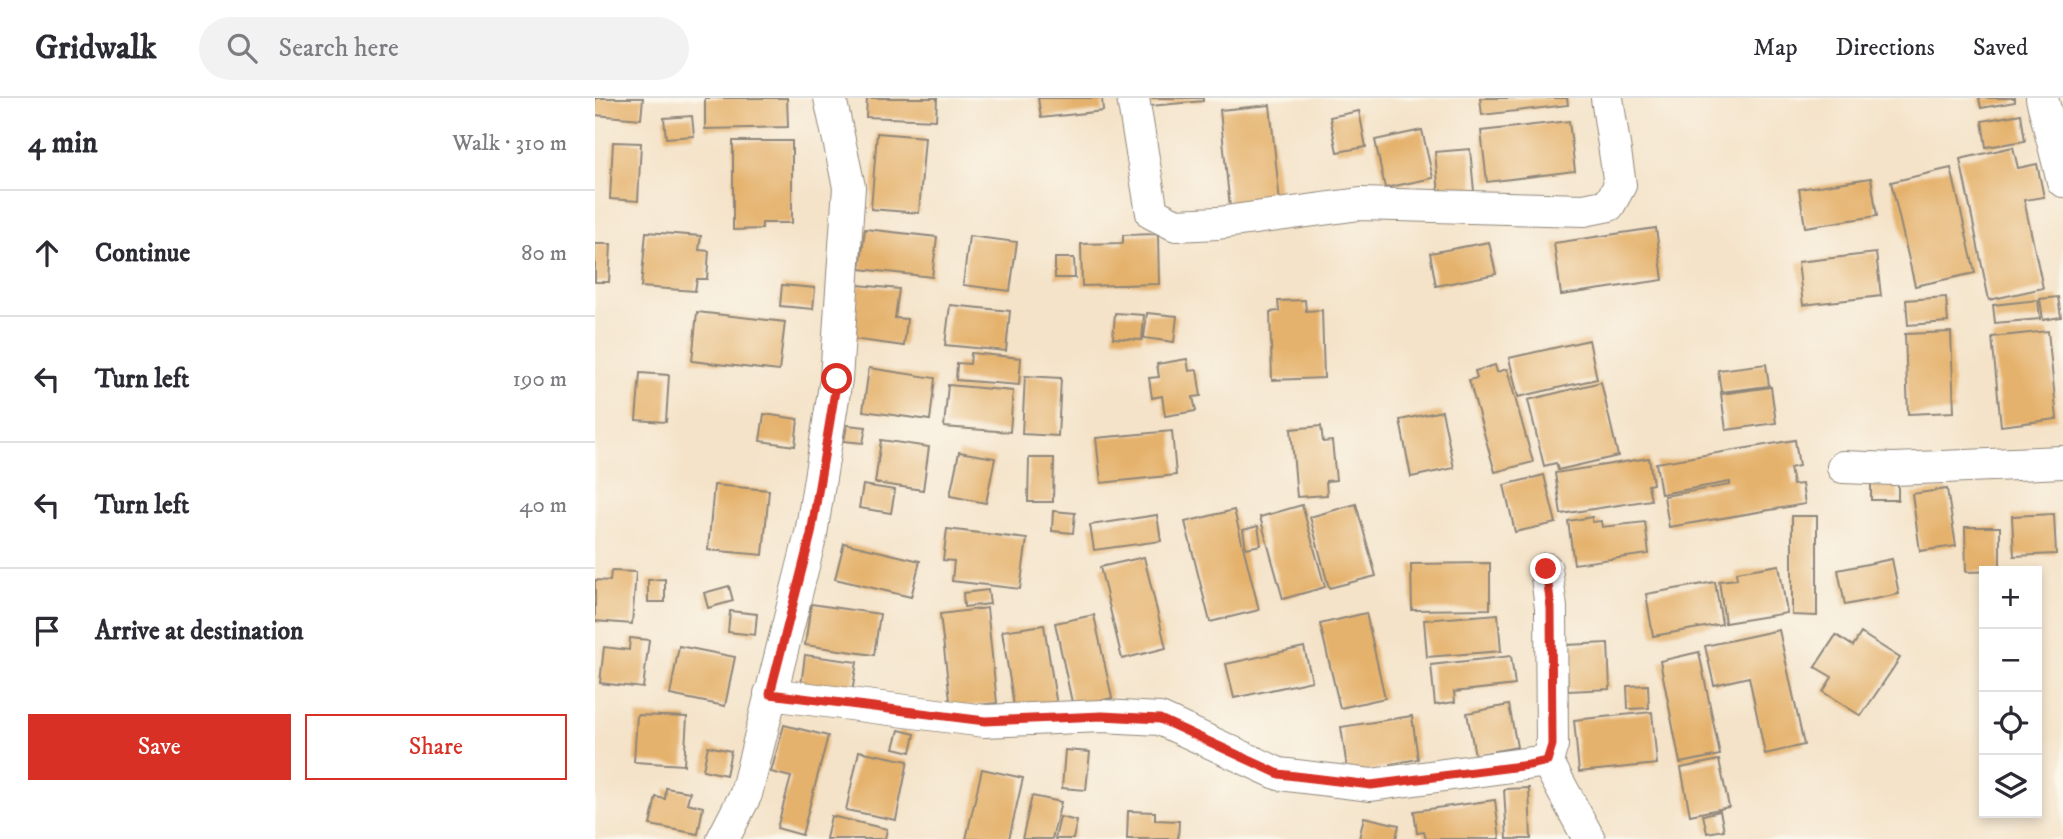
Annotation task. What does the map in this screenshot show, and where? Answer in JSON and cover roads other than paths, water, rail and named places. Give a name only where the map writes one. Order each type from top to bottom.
[{"type":"street","points":[[723,839],[746,794],[811,534],[837,379],[849,187],[830,98]]},
{"type":"street","points":[[1133,98],[1152,213],[1176,225],[1218,223],[1360,204],[1584,210],[1609,205],[1620,185],[1607,98]]},
{"type":"street","points":[[2042,98],[2063,181]]},
{"type":"street","points":[[1843,467],[1894,469],[2063,462]]},
{"type":"street","points":[[1546,569],[1551,608],[1552,745],[1547,761],[1589,839]]},
{"type":"street","points":[[770,694],[985,721],[1102,716],[1160,719],[1279,774],[1371,785],[1547,761]]}]
